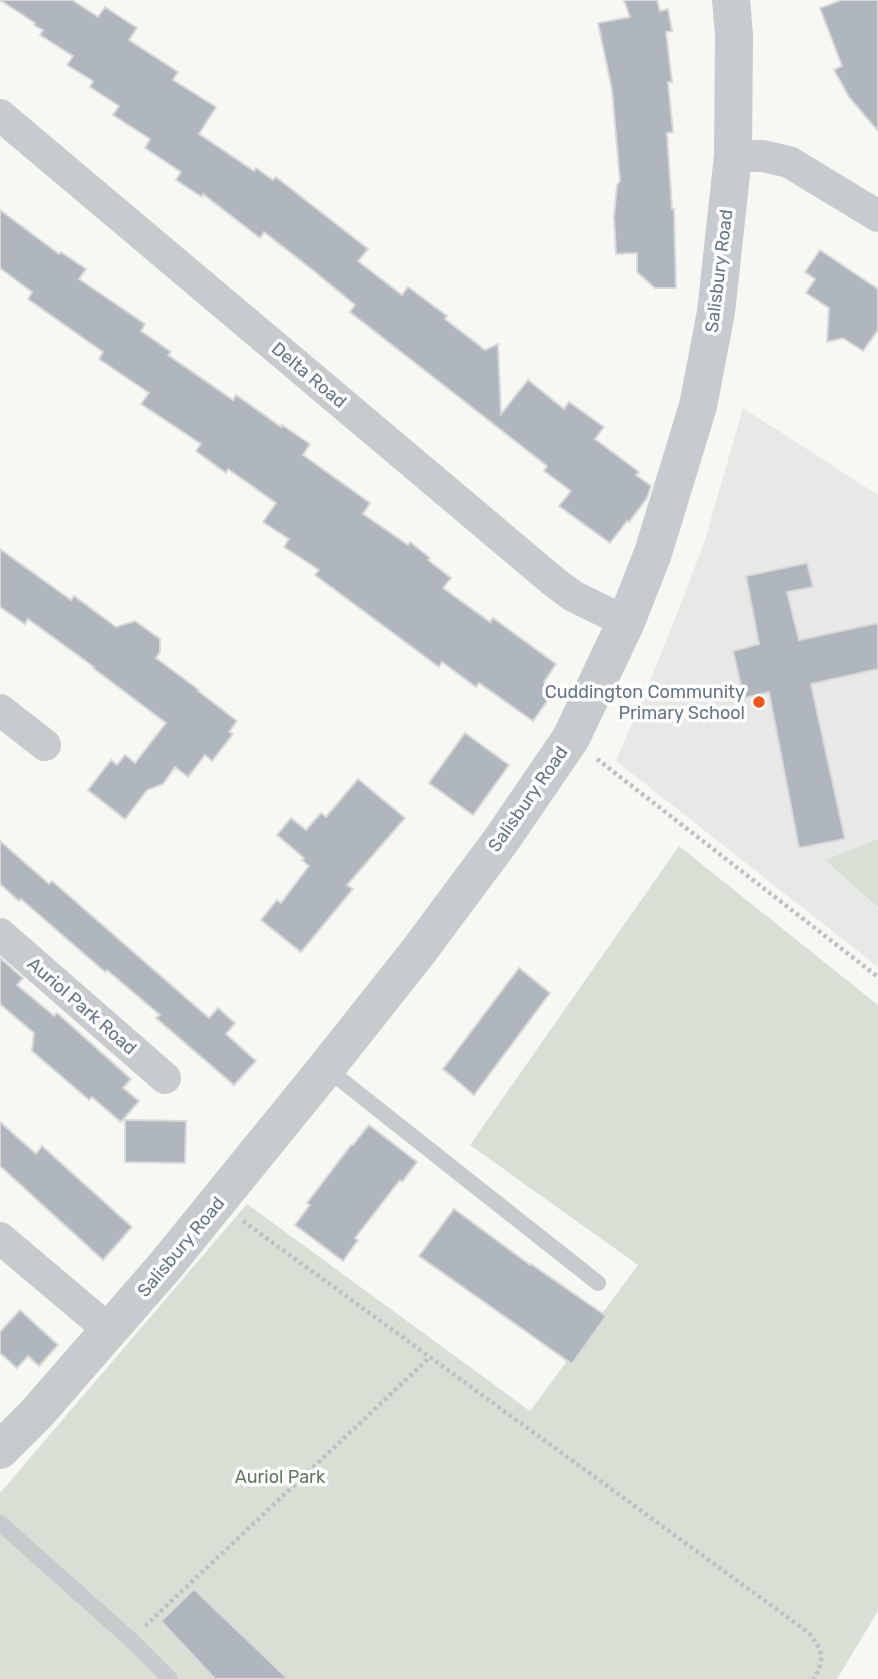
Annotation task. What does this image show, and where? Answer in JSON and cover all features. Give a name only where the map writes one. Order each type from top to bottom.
[{"type":"street","name":"Salisbury Road","points":[[0,1450],[37,1413],[218,1203],[418,952],[502,839],[571,738],[626,622],[653,554],[698,406],[716,312],[733,156],[734,35],[731,0]]},
{"type":"street","name":"Delta Road","points":[[0,115],[553,580],[573,596],[626,622]]},
{"type":"street","points":[[733,156],[764,156],[789,162],[878,216]]},
{"type":"street","points":[[0,710],[45,745]]},
{"type":"street","name":"Auriol Park Road","points":[[0,934],[165,1079]]},
{"type":"street","points":[[0,1238],[109,1330]]},
{"type":"lane","points":[[326,1068],[598,1283]]},
{"type":"lane","points":[[0,1523],[130,1639],[170,1679]]},
{"type":"path","points":[[571,738],[878,977]]},
{"type":"path","points":[[218,1203],[809,1633],[817,1643],[821,1655],[822,1665],[814,1679]]},
{"type":"path","points":[[130,1639],[430,1357]]},
{"type":"shaded area","name":"Cuddington Community Primary School","points":[[743,408],[878,495],[878,967],[616,761],[704,543]]},
{"type":"green space","points":[[878,839],[878,907],[825,860]]},
{"type":"green space","name":"Auriol Park","points":[[679,846],[878,1005],[878,1611],[837,1679],[0,1679],[0,1493],[247,1204],[530,1411],[638,1265],[470,1145]]},
{"type":"building","points":[[0,0],[72,0],[98,17],[105,7],[137,28],[129,40],[178,72],[173,80],[216,107],[199,134],[254,171],[256,168],[273,180],[276,177],[368,249],[358,261],[402,295],[408,287],[447,316],[445,319],[485,350],[498,344],[501,414],[528,380],[564,409],[569,402],[604,427],[595,439],[639,472],[636,475],[651,486],[647,498],[629,522],[627,521],[610,543],[559,506],[571,491],[544,471],[547,466],[350,312],[355,305],[264,232],[260,238],[203,194],[202,197],[176,180],[181,172],[145,148],[150,139],[113,115],[119,106],[90,87],[93,81],[67,65],[73,56],[40,35],[43,30],[34,25],[35,23]]},
{"type":"building","points":[[624,0],[657,0],[660,11],[668,9],[672,31],[666,32],[672,82],[668,82],[673,132],[667,133],[674,209],[676,288],[655,288],[637,272],[637,253],[616,254],[614,217],[617,185],[620,181],[612,90],[598,23],[630,17]]},
{"type":"building","points":[[842,0],[878,0],[878,131],[849,97],[834,70],[842,66],[820,8]]},
{"type":"building","points":[[0,210],[59,254],[61,252],[86,269],[79,279],[145,324],[141,331],[171,352],[168,355],[233,400],[236,395],[310,444],[303,455],[370,503],[363,514],[408,545],[410,542],[451,578],[443,588],[490,622],[493,618],[556,664],[544,682],[555,690],[533,721],[479,683],[476,687],[442,662],[439,667],[315,575],[319,570],[284,547],[289,539],[263,522],[276,503],[228,469],[226,473],[196,451],[201,444],[141,404],[149,393],[99,359],[103,352],[28,299],[32,292],[0,268]]},
{"type":"building","points":[[820,250],[878,289],[878,330],[863,351],[843,338],[827,342],[829,308],[806,293],[815,279],[805,272]]},
{"type":"building","points":[[0,549],[71,600],[74,596],[116,627],[135,621],[160,639],[160,652],[156,658],[237,721],[229,732],[233,734],[212,761],[205,755],[188,777],[175,767],[163,784],[147,790],[125,819],[88,790],[111,760],[117,765],[125,755],[135,763],[166,723],[28,619],[25,624],[0,607]]},
{"type":"building","points":[[807,563],[813,587],[787,592],[799,640],[878,623],[878,669],[811,684],[845,839],[799,848],[769,692],[744,698],[733,651],[759,644],[746,576]]},
{"type":"building","points":[[465,733],[509,765],[473,815],[429,783]]},
{"type":"building","points":[[358,779],[405,818],[347,885],[353,889],[301,952],[261,920],[277,900],[281,903],[309,866],[302,860],[304,858],[277,835],[291,818],[306,830],[321,813],[326,817]]},
{"type":"building","points":[[0,841],[49,884],[52,881],[209,1018],[218,1008],[235,1023],[226,1034],[256,1061],[234,1085],[156,1018],[160,1015],[0,884]]},
{"type":"building","points":[[0,958],[23,978],[17,985],[54,1016],[57,1013],[131,1079],[123,1088],[139,1101],[121,1122],[92,1097],[89,1100],[32,1051],[34,1033],[0,1004]]},
{"type":"building","points":[[519,968],[550,993],[474,1095],[443,1069]]},
{"type":"building","points":[[125,1120],[186,1121],[185,1163],[125,1162]]},
{"type":"building","points":[[0,1122],[36,1154],[42,1146],[132,1227],[103,1260],[0,1166]]},
{"type":"building","points":[[369,1125],[417,1162],[355,1238],[358,1240],[343,1261],[295,1225],[310,1205],[307,1203]]},
{"type":"building","points":[[454,1209],[606,1316],[572,1364],[419,1256]]},
{"type":"building","points":[[20,1310],[58,1345],[39,1366],[28,1356],[17,1368],[0,1353],[0,1332]]},
{"type":"building","points":[[194,1589],[288,1679],[215,1679],[161,1621]]},
{"type":"place","name":"Cuddington Community Primary School","points":[[759,702]]}]
